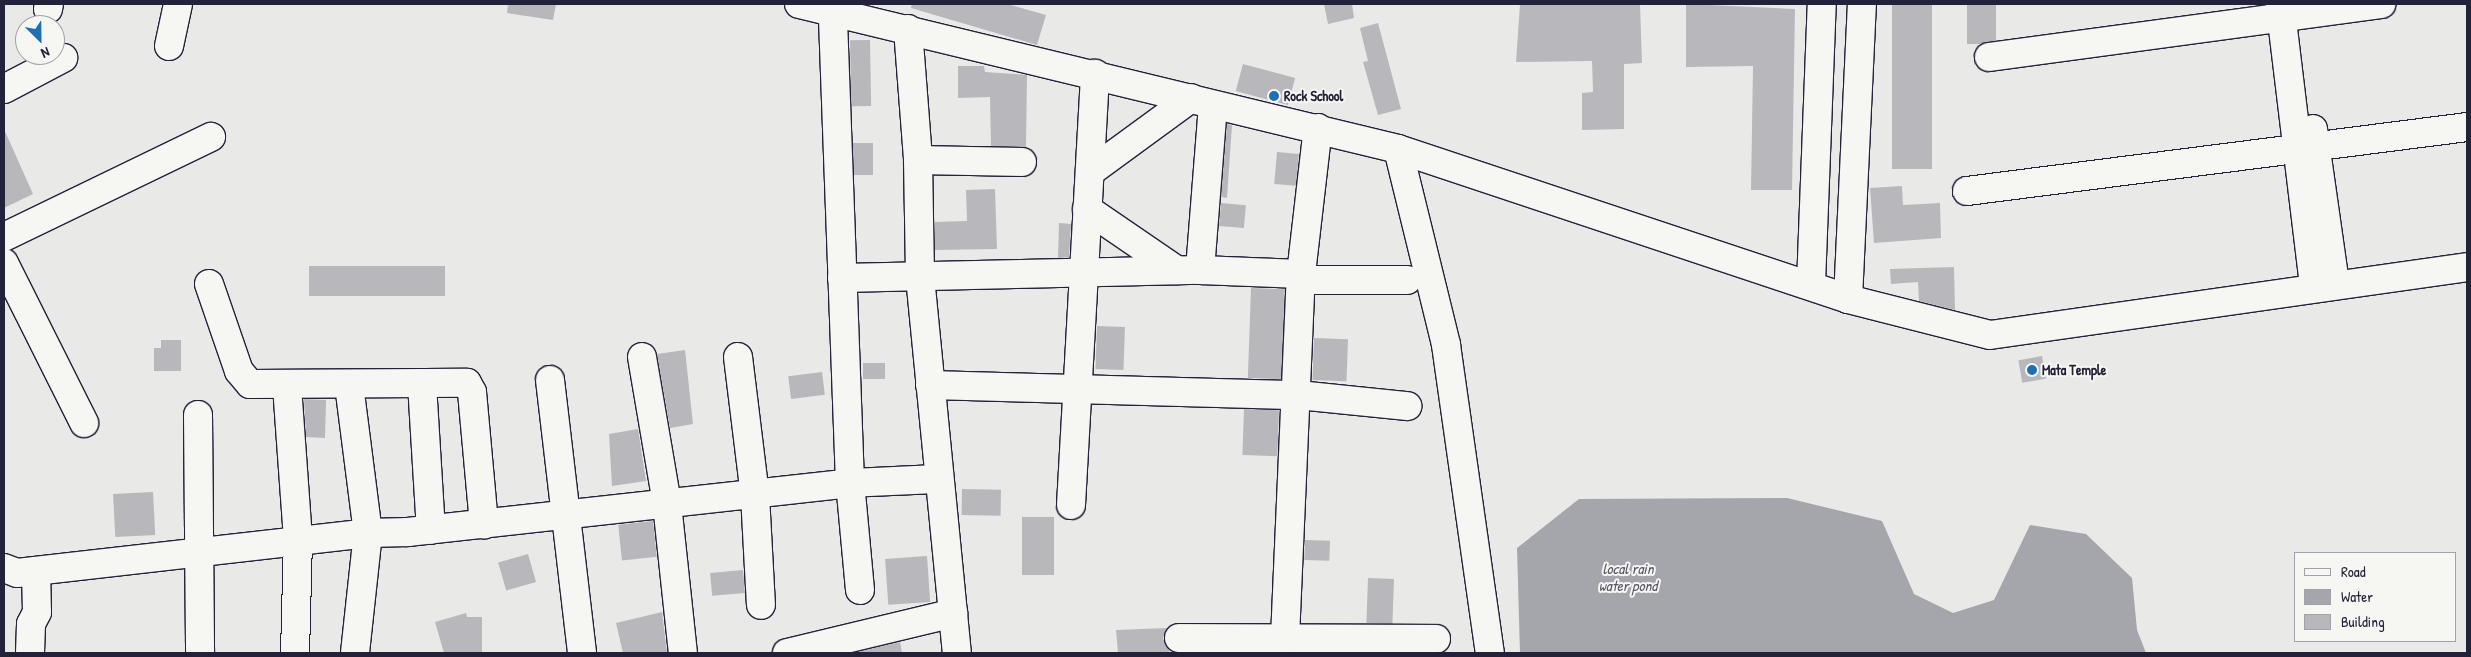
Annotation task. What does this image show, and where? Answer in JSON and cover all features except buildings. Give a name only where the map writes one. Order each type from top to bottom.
[{"type":"street","points":[[169,46],[178,4]]},
{"type":"street","points":[[799,4],[1095,74],[1398,149],[1811,284],[1848,299],[1990,335],[2325,285],[2467,268]]},
{"type":"street","points":[[1811,284],[1822,4]]},
{"type":"street","points":[[1848,299],[1862,4]]},
{"type":"street","points":[[1989,57],[2288,9],[2381,4]]},
{"type":"street","points":[[2288,9],[2325,285]]},
{"type":"street","points":[[833,12],[850,483],[860,590]]},
{"type":"street","points":[[908,29],[918,160],[920,277],[957,653]]},
{"type":"street","points":[[4,89],[50,65]]},
{"type":"street","points":[[1071,505],[1095,74]]},
{"type":"street","points":[[1090,172],[1202,102]]},
{"type":"street","points":[[1188,270],[1202,102]]},
{"type":"street","points":[[1967,191],[2467,127]]},
{"type":"street","points":[[1284,638],[1298,395],[1301,277],[1318,128]]},
{"type":"street","points":[[4,237],[210,136]]},
{"type":"street","points":[[1398,149],[1446,345],[1490,653]]},
{"type":"street","points":[[918,160],[1022,162]]},
{"type":"street","points":[[1814,202],[1853,210]]},
{"type":"street","points":[[1087,209],[1188,270]]},
{"type":"street","points":[[4,263],[84,423]]},
{"type":"street","points":[[842,278],[1188,270],[1301,277],[1407,280]]},
{"type":"street","points":[[209,284],[243,379],[250,384],[287,386],[422,384],[471,386],[484,524]]},
{"type":"street","points":[[642,357],[667,504],[682,653]]},
{"type":"street","points":[[738,357],[755,495],[761,604]]},
{"type":"street","points":[[550,380],[582,653]]},
{"type":"street","points":[[422,384],[430,530]]},
{"type":"street","points":[[349,385],[368,533],[355,653]]},
{"type":"street","points":[[930,385],[1298,395],[1407,406]]},
{"type":"street","points":[[287,386],[298,540],[295,653]]},
{"type":"street","points":[[198,415],[201,549],[200,653]]},
{"type":"street","points":[[30,653],[31,624],[37,612],[19,571],[201,549],[368,533],[430,530],[850,483],[939,479]]},
{"type":"street","points":[[787,653],[846,647],[953,613]]},
{"type":"street","points":[[1179,638],[1436,639]]},
{"type":"water","name":"local rain water pond","points":[[1787,498],[1882,521],[1914,594],[1953,613],[1994,600],[2030,525],[2086,534],[2132,578],[2137,630],[2146,653],[1520,653],[1517,548],[1579,499]]},
{"type":"place","name":"Rock School","points":[[1274,96]]},
{"type":"place","name":"Mata Temple","points":[[2032,370]]}]
